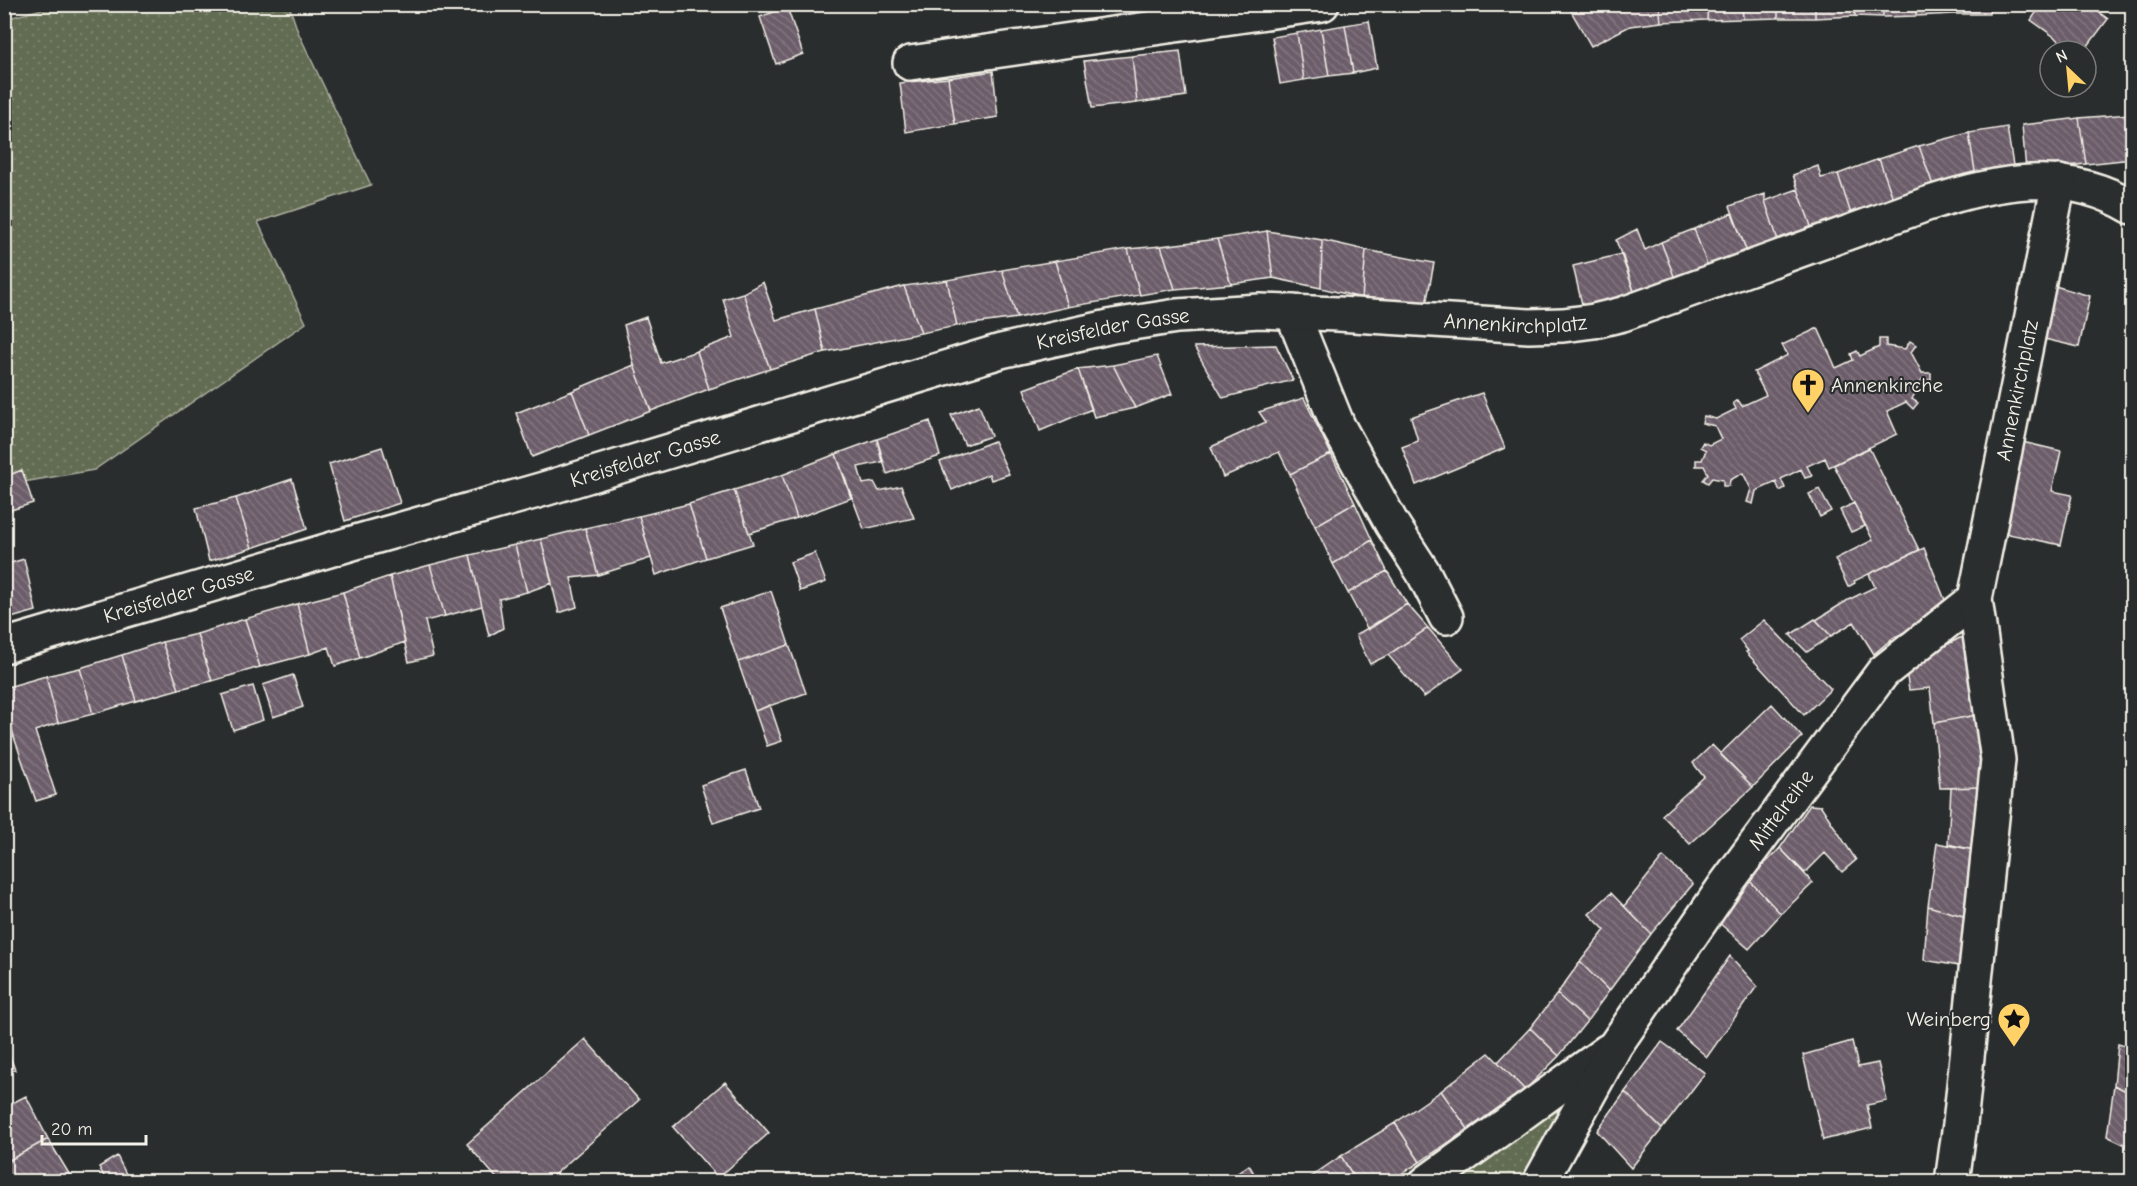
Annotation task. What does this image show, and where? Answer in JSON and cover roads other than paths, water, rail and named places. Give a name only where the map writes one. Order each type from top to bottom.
[{"type":"street","points":[[910,63],[1322,4]]},
{"type":"street","name":"Annenkirchplatz","points":[[1975,599],[2059,182]]},
{"type":"street","name":"Annenkirchplatz","points":[[1292,312],[1529,326],[1563,325],[1594,321],[1632,311],[1951,196],[1998,186],[2059,182],[2083,185],[2133,207]]},
{"type":"street","name":"Kreisfelder Gasse","points":[[4,646],[544,489],[1001,351],[1113,326],[1177,316],[1260,311],[1292,312]]},
{"type":"street","points":[[1292,312],[1338,426],[1392,524],[1423,572],[1446,617]]},
{"type":"street","points":[[1952,1182],[1998,760],[1975,599]]},
{"type":"street","name":"Mittelreihe","points":[[1540,1182],[1615,1046],[1726,884],[1883,672],[1975,599]]},
{"type":"street","name":"Mittelreihe","points":[[1427,1182],[1615,1046]]},
{"type":"place","name":"Annenkirche","points":[[1808,414]]},
{"type":"place","name":"Weinberg","points":[[2014,1048]]}]
